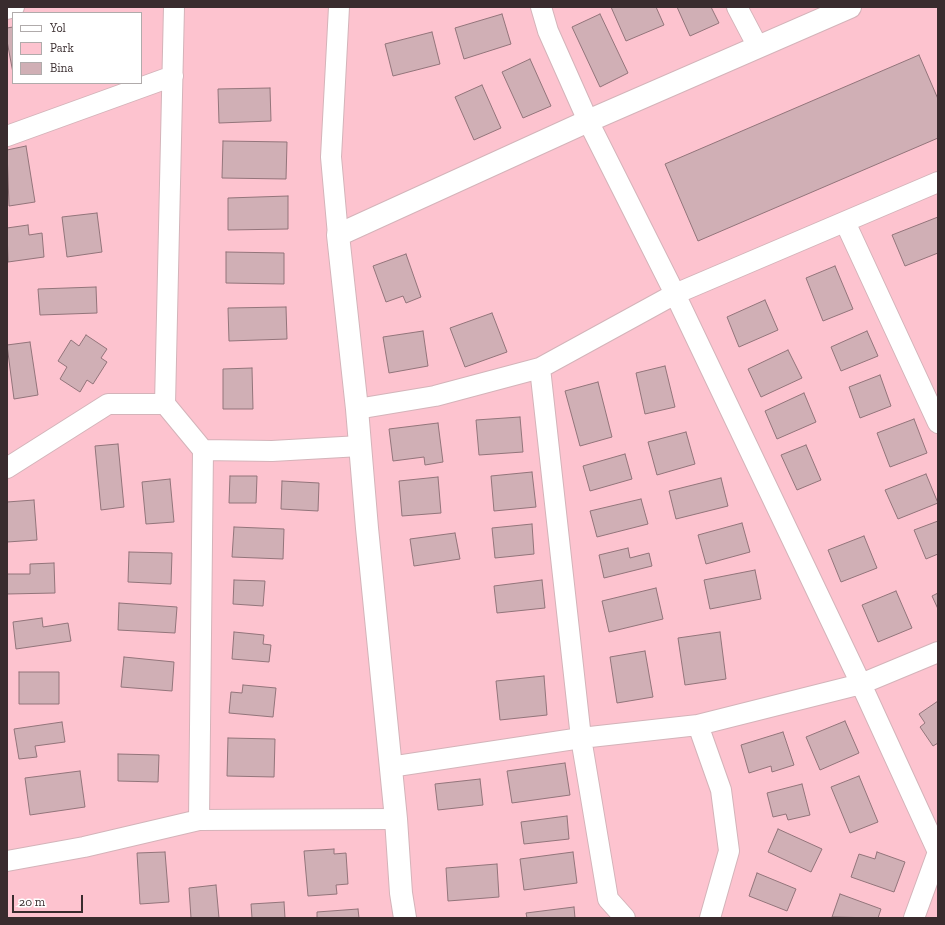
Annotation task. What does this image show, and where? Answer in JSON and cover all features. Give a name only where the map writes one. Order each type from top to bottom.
[{"type":"street","points":[[7,9],[14,7]]},
{"type":"street","points":[[174,7],[165,404],[203,450],[199,820]]},
{"type":"street","points":[[339,7],[331,157],[357,409],[396,819],[401,893],[405,918]]},
{"type":"street","points":[[541,7],[548,31],[588,121],[675,294],[861,684],[938,852],[914,918]]},
{"type":"street","points":[[737,7],[758,47]]},
{"type":"street","points":[[338,235],[588,121],[850,7]]},
{"type":"street","points":[[7,136],[173,76]]},
{"type":"street","points":[[357,409],[435,396],[540,368],[675,294],[938,182]]},
{"type":"street","points":[[845,222],[938,423]]},
{"type":"street","points":[[540,368],[581,738],[608,898],[625,918]]},
{"type":"street","points":[[7,468],[108,404],[165,404]]},
{"type":"street","points":[[203,450],[272,451],[360,446]]},
{"type":"street","points":[[390,767],[581,738],[698,725],[861,684],[938,652]]},
{"type":"street","points":[[698,725],[721,790],[728,851],[710,918]]},
{"type":"street","points":[[7,861],[84,847],[199,820],[396,819]]},
{"type":"green space","points":[[7,7],[938,7],[938,918],[7,918]]},
{"type":"building","points":[[611,7],[656,7],[664,25],[626,41]]},
{"type":"building","points":[[677,7],[711,7],[719,23],[690,36]]},
{"type":"building","points":[[502,14],[511,44],[464,59],[455,28]]},
{"type":"building","points":[[600,14],[628,73],[600,87],[572,27]]},
{"type":"building","points":[[12,27],[12,68],[7,41],[7,28]]},
{"type":"building","points":[[432,32],[440,64],[393,76],[385,44]]},
{"type":"building","points":[[919,55],[938,99],[938,138],[698,241],[665,164]]},
{"type":"building","points":[[530,59],[551,106],[523,118],[502,72]]},
{"type":"building","points":[[482,85],[501,128],[474,140],[455,97]]},
{"type":"building","points":[[270,88],[271,121],[219,123],[218,89]]},
{"type":"building","points":[[223,141],[287,142],[286,179],[222,178]]},
{"type":"building","points":[[26,146],[35,202],[9,206],[7,150]]},
{"type":"building","points":[[288,196],[288,229],[228,230],[228,198]]},
{"type":"building","points":[[97,213],[102,252],[67,257],[62,217]]},
{"type":"building","points":[[938,217],[938,253],[905,266],[892,235]]},
{"type":"building","points":[[28,225],[29,235],[42,233],[44,257],[8,262],[7,228]]},
{"type":"building","points":[[226,252],[284,253],[284,284],[226,283]]},
{"type":"building","points":[[406,254],[421,297],[406,303],[403,296],[386,302],[373,266]]},
{"type":"building","points":[[835,266],[853,309],[823,321],[806,278]]},
{"type":"building","points":[[96,287],[97,313],[40,315],[38,289]]},
{"type":"building","points":[[765,300],[778,330],[739,347],[727,317]]},
{"type":"building","points":[[286,307],[287,339],[229,341],[228,308]]},
{"type":"building","points":[[492,313],[507,352],[465,367],[450,328]]},
{"type":"building","points":[[423,331],[428,366],[389,373],[383,337]]},
{"type":"building","points":[[867,331],[878,356],[841,371],[831,347]]},
{"type":"building","points":[[86,335],[107,349],[101,358],[107,362],[93,384],[87,380],[80,392],[60,379],[67,367],[58,361],[71,340],[79,346]]},
{"type":"building","points":[[30,342],[38,395],[14,399],[7,345]]},
{"type":"building","points":[[788,350],[802,378],[761,397],[748,369]]},
{"type":"building","points":[[665,366],[675,407],[645,414],[636,373]]},
{"type":"building","points":[[252,368],[253,409],[223,409],[223,369]]},
{"type":"building","points":[[880,375],[891,406],[860,418],[849,387]]},
{"type":"building","points":[[598,382],[612,437],[580,446],[565,391]]},
{"type":"building","points":[[804,393],[816,422],[777,439],[765,411]]},
{"type":"building","points":[[520,417],[523,452],[479,455],[476,420]]},
{"type":"building","points":[[914,419],[927,453],[890,467],[877,433]]},
{"type":"building","points":[[438,423],[443,462],[425,465],[424,457],[393,461],[389,429]]},
{"type":"building","points":[[686,432],[695,464],[657,475],[648,442]]},
{"type":"building","points":[[118,444],[124,507],[101,510],[95,446]]},
{"type":"building","points":[[806,445],[821,480],[797,490],[781,455]]},
{"type":"building","points":[[625,454],[632,479],[590,491],[583,466]]},
{"type":"building","points":[[532,472],[536,507],[494,511],[491,476]]},
{"type":"building","points":[[926,474],[938,503],[898,519],[885,490]]},
{"type":"building","points":[[230,476],[257,476],[256,503],[229,503]]},
{"type":"building","points":[[438,477],[441,513],[402,516],[399,481]]},
{"type":"building","points":[[721,478],[728,506],[676,519],[669,491]]},
{"type":"building","points":[[170,479],[174,522],[146,524],[142,482]]},
{"type":"building","points":[[282,481],[319,483],[318,511],[281,509]]},
{"type":"building","points":[[641,499],[648,524],[597,537],[590,511]]},
{"type":"building","points":[[34,500],[37,540],[7,542],[7,502]]},
{"type":"building","points":[[938,521],[938,554],[926,559],[914,530]]},
{"type":"building","points":[[742,523],[750,552],[706,564],[698,535]]},
{"type":"building","points":[[532,524],[534,554],[495,558],[492,528]]},
{"type":"building","points":[[234,527],[284,529],[283,559],[232,557]]},
{"type":"building","points":[[455,533],[460,559],[414,566],[410,539]]},
{"type":"building","points":[[864,536],[877,568],[841,582],[828,550]]},
{"type":"building","points":[[628,548],[630,558],[649,553],[652,566],[604,578],[599,555]]},
{"type":"building","points":[[129,552],[172,553],[171,584],[128,582]]},
{"type":"building","points":[[54,563],[55,593],[7,594],[7,574],[30,574],[30,564]]},
{"type":"building","points":[[755,570],[761,599],[710,609],[704,580]]},
{"type":"building","points":[[234,580],[265,581],[263,606],[233,604]]},
{"type":"building","points":[[542,580],[545,608],[497,613],[494,586]]},
{"type":"building","points":[[656,588],[663,619],[609,632],[602,601]]},
{"type":"building","points":[[896,591],[912,628],[878,642],[862,605]]},
{"type":"building","points":[[938,593],[938,609],[932,596]]},
{"type":"building","points":[[119,603],[177,607],[175,633],[118,630]]},
{"type":"building","points":[[42,618],[43,627],[68,623],[71,641],[16,649],[13,622]]},
{"type":"building","points":[[234,632],[264,635],[263,644],[271,645],[269,662],[232,659]]},
{"type":"building","points":[[720,632],[726,679],[685,685],[678,638]]},
{"type":"building","points":[[645,651],[653,697],[617,703],[610,657]]},
{"type":"building","points":[[124,657],[174,662],[172,691],[121,687]]},
{"type":"building","points":[[19,672],[59,672],[59,704],[19,704]]},
{"type":"building","points":[[544,676],[547,715],[500,720],[496,681]]},
{"type":"building","points":[[243,685],[276,688],[273,717],[229,713],[231,692],[242,693]]},
{"type":"building","points":[[938,701],[938,743],[933,746],[920,727],[925,723],[919,714]]},
{"type":"building","points":[[845,721],[859,753],[820,770],[806,737]]},
{"type":"building","points":[[62,722],[65,742],[35,746],[37,757],[19,759],[14,729]]},
{"type":"building","points":[[783,732],[794,765],[772,772],[771,766],[749,773],[741,745]]},
{"type":"building","points":[[228,738],[275,739],[274,777],[227,776]]},
{"type":"building","points":[[118,754],[159,755],[158,782],[118,781]]},
{"type":"building","points":[[565,763],[570,795],[512,803],[507,771]]},
{"type":"building","points":[[80,771],[85,807],[30,815],[25,778]]},
{"type":"building","points":[[859,776],[878,822],[850,833],[831,787]]},
{"type":"building","points":[[480,779],[483,805],[438,810],[435,784]]},
{"type":"building","points":[[802,784],[810,815],[788,820],[786,814],[773,817],[767,793]]},
{"type":"building","points":[[567,816],[569,839],[524,844],[521,822]]},
{"type":"building","points":[[778,829],[822,849],[811,872],[768,852]]},
{"type":"building","points":[[334,849],[334,854],[346,853],[348,884],[336,885],[337,894],[308,896],[304,851]]},
{"type":"building","points":[[165,852],[169,902],[140,904],[137,853]]},
{"type":"building","points":[[573,852],[577,883],[524,890],[520,859]]},
{"type":"building","points":[[877,852],[905,862],[894,892],[851,877],[859,854],[875,859]]},
{"type":"building","points":[[497,864],[499,897],[448,901],[446,868]]},
{"type":"building","points":[[757,873],[796,889],[787,911],[749,896]]},
{"type":"building","points":[[216,885],[219,918],[191,918],[189,888]]},
{"type":"building","points":[[840,894],[881,909],[878,918],[832,917]]},
{"type":"building","points":[[284,902],[285,918],[252,918],[251,904]]},
{"type":"building","points":[[574,907],[575,918],[527,918],[526,913]]},
{"type":"building","points":[[358,909],[359,918],[317,918],[317,912]]}]
